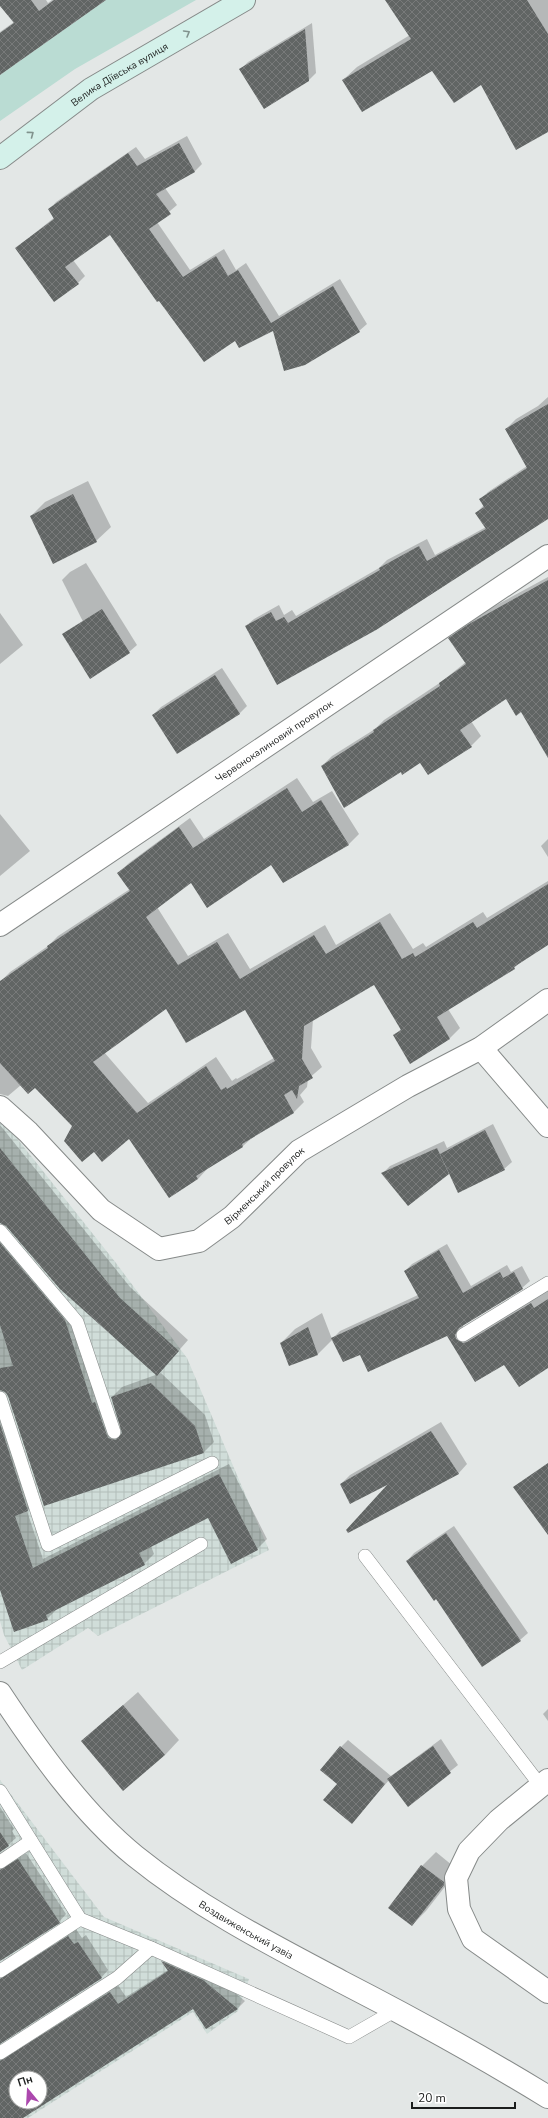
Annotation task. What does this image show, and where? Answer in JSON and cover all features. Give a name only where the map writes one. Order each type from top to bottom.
[{"type":"main road","name":"Велика Діївська вулиця","points":[[0,158],[91,89],[244,0]]},
{"type":"street","name":"Червонокалиновий провулок","points":[[0,925],[548,556]]},
{"type":"street","name":"Вірменський провулок","points":[[0,1107],[28,1132],[101,1210],[159,1249],[200,1241],[232,1217],[299,1151],[408,1086],[481,1048],[548,1000]]},
{"type":"street","points":[[481,1048],[548,1126]]},
{"type":"street","name":"Воздвиженський узвіз","points":[[0,1693],[38,1751],[100,1824],[134,1855],[194,1899],[259,1938],[396,2010],[548,2097]]},
{"type":"street","points":[[544,1782],[499,1820],[469,1851],[456,1878],[459,1909],[472,1939],[548,1992]]},
{"type":"lane","points":[[0,1232],[77,1322],[114,1432]]},
{"type":"lane","points":[[463,1335],[548,1283]]},
{"type":"lane","points":[[0,1398],[6,1436],[48,1545],[212,1463]]},
{"type":"lane","points":[[0,1662],[201,1544]]},
{"type":"lane","points":[[366,1556],[544,1782]]},
{"type":"lane","points":[[0,1791],[80,1919],[151,1948],[349,2037],[396,2010]]},
{"type":"lane","points":[[0,1862],[31,1841]]},
{"type":"lane","points":[[0,1972],[80,1919]]},
{"type":"lane","points":[[0,2052],[117,1978],[151,1948]]},
{"type":"shaded area","points":[[0,1117],[116,1263],[187,1358],[269,1550],[98,1636],[88,1628],[22,1670],[4,1635],[0,1621]]},
{"type":"shaded area","points":[[0,1780],[104,1917],[249,1979],[238,2011],[207,2034],[193,2012],[48,2105],[48,2070],[8,2070],[8,2110],[40,2110],[28,2118],[0,2118]]},
{"type":"green space","points":[[106,0],[196,0],[75,69],[0,121],[0,75]]},
{"type":"building","points":[[0,0],[31,0],[39,11],[54,0],[106,0],[0,75],[0,33],[14,23],[0,6]]},
{"type":"building","points":[[385,0],[527,0],[548,34],[548,132],[516,150],[481,85],[454,103],[432,71],[362,112],[342,80],[411,39]]},
{"type":"building","points":[[305,29],[309,81],[264,109],[239,69]]},
{"type":"building","points":[[179,143],[195,172],[156,194],[171,214],[149,229],[183,277],[216,256],[228,276],[238,270],[271,323],[333,286],[360,332],[305,365],[284,371],[273,331],[239,348],[235,341],[204,362],[159,301],[157,302],[110,235],[65,267],[79,284],[54,302],[15,248],[54,219],[48,209],[128,153],[137,166]]},
{"type":"building","points":[[548,404],[548,519],[376,630],[277,685],[245,626],[271,612],[276,621],[284,617],[288,623],[380,570],[379,568],[419,546],[427,561],[486,529],[475,513],[484,507],[479,499],[527,468],[505,429]]},
{"type":"building","points":[[73,494],[97,542],[53,564],[30,516]]},
{"type":"building","points":[[548,580],[548,758],[521,712],[516,716],[506,699],[460,730],[472,747],[428,775],[420,763],[402,775],[401,772],[344,808],[321,766],[374,732],[373,730],[440,686],[439,683],[466,664],[448,638],[469,624]]},
{"type":"building","points":[[102,609],[130,653],[90,679],[62,634]]},
{"type":"building","points":[[215,675],[240,714],[177,754],[152,715]]},
{"type":"building","points":[[287,788],[302,812],[321,800],[349,845],[283,883],[271,865],[207,908],[191,883],[146,917],[178,965],[217,942],[240,979],[314,935],[326,954],[380,922],[402,959],[413,953],[415,957],[473,922],[477,928],[548,884],[548,945],[514,967],[515,969],[437,1017],[450,1039],[410,1064],[393,1035],[401,1030],[374,985],[304,1026],[302,1059],[313,1078],[299,1086],[297,1099],[292,1090],[284,1095],[294,1113],[242,1144],[243,1147],[196,1176],[198,1179],[169,1198],[129,1139],[102,1162],[94,1152],[82,1162],[64,1141],[72,1126],[35,1088],[28,1094],[0,1063],[0,981],[48,948],[47,946],[130,891],[117,873],[179,827],[193,848]],"holes":[[[166,1009],[186,1043],[245,1010],[275,1061],[227,1089],[226,1087],[221,1090],[206,1066],[137,1113],[93,1062]]]},
{"type":"building","points":[[485,1130],[505,1170],[458,1193],[440,1154]]},
{"type":"building","points":[[0,1148],[120,1298],[179,1351],[157,1376],[60,1289],[6,1226],[0,1223]]},
{"type":"building","points":[[437,1148],[449,1174],[408,1206],[381,1173]]},
{"type":"building","points":[[0,1243],[65,1320],[92,1403],[95,1402],[108,1438],[116,1440],[122,1433],[111,1397],[151,1383],[195,1426],[204,1453],[44,1506],[8,1396],[5,1392],[0,1390],[0,1368],[13,1366],[0,1325]]},
{"type":"building","points":[[439,1250],[463,1293],[500,1272],[503,1278],[514,1272],[523,1289],[459,1328],[455,1335],[456,1339],[463,1343],[467,1342],[531,1303],[534,1308],[548,1299],[548,1368],[519,1387],[504,1365],[475,1382],[447,1336],[368,1372],[360,1355],[343,1362],[331,1338],[419,1298],[404,1271]]},
{"type":"building","points":[[308,1327],[318,1355],[289,1366],[280,1343]]},
{"type":"building","points":[[0,1424],[28,1511],[15,1516],[33,1568],[219,1474],[258,1550],[231,1564],[208,1518],[139,1553],[145,1565],[46,1615],[48,1620],[14,1632],[0,1590]]},
{"type":"building","points":[[431,1431],[459,1474],[348,1533],[346,1530],[387,1485],[350,1504],[340,1484]]},
{"type":"building","points":[[548,1463],[548,1535],[513,1487]]},
{"type":"building","points":[[446,1533],[521,1641],[482,1667],[436,1599],[434,1601],[406,1561]]},
{"type":"building","points":[[123,1705],[165,1755],[123,1791],[81,1741]]},
{"type":"building","points":[[340,1746],[385,1784],[352,1824],[323,1800],[337,1784],[320,1770]]},
{"type":"building","points":[[433,1746],[451,1773],[408,1807],[387,1779]]},
{"type":"building","points":[[0,1832],[9,1846],[0,1852]]},
{"type":"building","points":[[18,1859],[60,1923],[0,1961],[0,1870]]},
{"type":"building","points":[[421,1865],[444,1882],[444,1885],[412,1926],[388,1908]]},
{"type":"building","points":[[68,1936],[74,1944],[78,1942],[102,1978],[0,2044],[0,1979]]},
{"type":"building","points":[[161,1961],[203,1980],[238,2009],[206,2029],[193,2009],[48,2102],[48,2070],[8,2070],[8,2110],[35,2110],[23,2118],[0,2118],[0,2061],[110,1992],[118,2004],[168,1971]]}]
